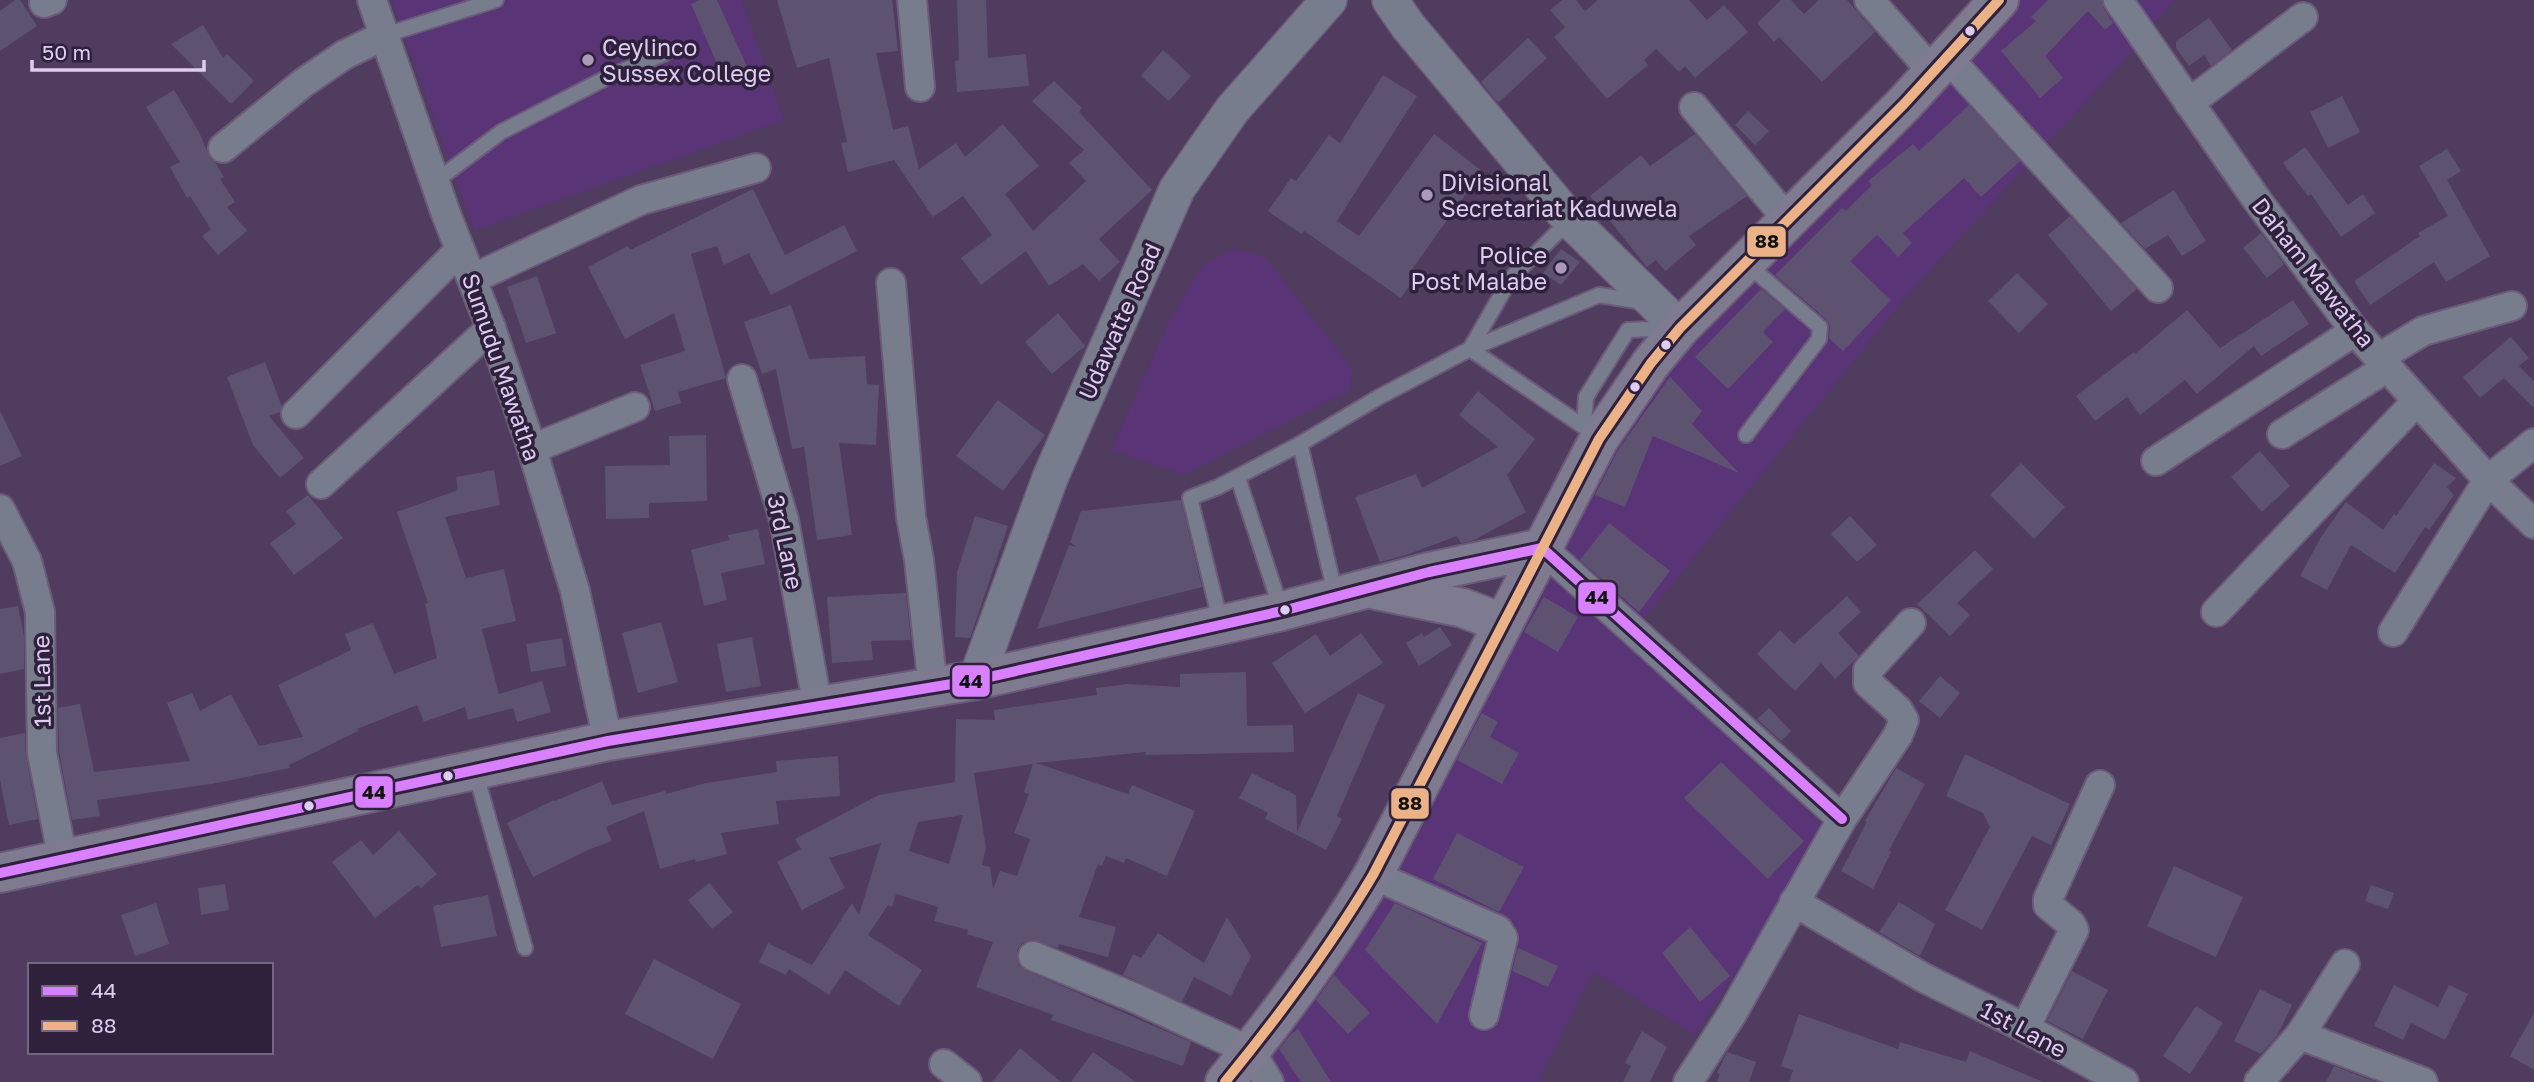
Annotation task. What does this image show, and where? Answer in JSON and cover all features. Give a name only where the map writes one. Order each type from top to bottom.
[{"type":"main road","points":[[1225,1082],[1260,1067],[1373,875],[1542,548],[1592,433],[1651,363],[1672,319],[1745,262],[1940,65],[1999,0]]},
{"type":"main road","points":[[0,873],[608,741],[976,680],[1282,611],[1429,572],[1542,548]]},
{"type":"main road","points":[[1354,594],[1463,608],[1502,623]]},
{"type":"street","name":"Sumudu Mawatha","points":[[372,0],[532,449],[575,591],[608,741]]},
{"type":"street","points":[[912,0],[920,87]]},
{"type":"street","name":"Udawatte Road","points":[[976,680],[1050,478],[1177,189],[1232,110],[1329,0]]},
{"type":"street","points":[[1390,0],[1570,220],[1672,319]]},
{"type":"street","points":[[1869,0],[1940,65],[2158,288]]},
{"type":"street","name":"Daham Mawatha","points":[[2118,0],[2257,200],[2355,331],[2488,480],[2534,524]]},
{"type":"street","points":[[2189,103],[2303,17]]},
{"type":"street","points":[[222,148],[303,83],[344,55],[384,34]]},
{"type":"street","points":[[1694,107],[1788,220]]},
{"type":"street","points":[[472,279],[641,200],[756,168]]},
{"type":"street","points":[[296,414],[460,250]]},
{"type":"street","points":[[891,284],[911,516],[919,560],[933,688]]},
{"type":"street","points":[[2282,434],[2423,331],[2512,306]]},
{"type":"street","points":[[321,484],[491,328]]},
{"type":"street","points":[[2156,461],[2355,331]]},
{"type":"street","name":"3rd Lane","points":[[742,379],[784,520],[818,708]]},
{"type":"street","points":[[2216,612],[2416,402]]},
{"type":"street","points":[[532,449],[635,407]]},
{"type":"street","points":[[2393,632],[2488,480],[2534,443]]},
{"type":"street","name":"1st Lane","points":[[0,509],[27,561],[40,612],[42,753],[63,860]]},
{"type":"street","points":[[1542,548],[1842,820]]},
{"type":"street","points":[[1688,1082],[1732,1014],[1842,820],[1898,735],[1904,720],[1898,710],[1868,683],[1868,670],[1911,623]]},
{"type":"street","points":[[2025,1028],[2074,929],[2048,905],[2048,899],[2100,785]]},
{"type":"street","points":[[1373,875],[1498,930],[1503,938],[1484,1014]]},
{"type":"street","name":"1st Lane","points":[[1794,902],[1924,978],[2025,1028],[2124,1082]]},
{"type":"street","points":[[1033,956],[1135,998],[1260,1067]]},
{"type":"street","points":[[2259,1082],[2300,1035],[2346,964]]},
{"type":"street","points":[[2300,1035],[2423,1082]]},
{"type":"street","points":[[944,1064],[967,1082]]},
{"type":"lane","points":[[384,34],[496,0]]},
{"type":"lane","points":[[436,181],[500,132],[610,76],[666,53]]},
{"type":"lane","points":[[1470,349],[1511,278],[1570,220]]},
{"type":"lane","points":[[1745,262],[1820,327],[1819,339],[1746,435]]},
{"type":"lane","points":[[1221,625],[1190,498],[1238,478],[1379,397],[1470,349],[1599,295],[1641,301],[1672,319]]},
{"type":"lane","points":[[1470,349],[1592,433]]},
{"type":"lane","points":[[1300,444],[1354,594]]},
{"type":"lane","points":[[1238,478],[1282,611]]},
{"type":"lane","points":[[475,769],[525,948]]},
{"type":"shaded area","name":"Ceylinco Sussex College","points":[[391,0],[742,0],[784,120],[474,231]]},
{"type":"shaded area","points":[[2011,0],[2174,0],[2129,55],[1909,293],[1625,642],[1829,830],[1695,1035],[1593,972],[1538,1082],[1280,1082],[1261,1060],[1607,444],[1659,369]]},
{"type":"shaded area","points":[[1236,248],[1266,258],[1353,370],[1350,390],[1183,475],[1111,450],[1168,323],[1202,265]]},
{"type":"building","points":[[15,0],[20,0],[37,26],[0,51],[0,11]]},
{"type":"building","points":[[700,0],[717,0],[749,71],[725,82],[691,4]]},
{"type":"building","points":[[777,0],[892,0],[898,51],[876,53],[893,130],[908,126],[919,169],[956,143],[965,157],[1003,124],[1039,166],[1005,194],[1033,231],[1086,181],[1069,163],[1084,150],[1032,101],[1054,81],[1082,108],[1079,112],[1152,190],[1099,239],[1120,262],[1099,281],[1083,264],[1049,286],[1026,251],[981,285],[961,258],[992,235],[963,196],[933,217],[894,160],[848,172],[841,143],[847,142],[829,58],[797,68]]},
{"type":"building","points":[[957,0],[986,0],[988,58],[1026,54],[1029,86],[957,92]]},
{"type":"building","points":[[1562,0],[1576,0],[1585,11],[1598,0],[1689,0],[1707,20],[1724,5],[1748,32],[1695,78],[1685,66],[1679,72],[1656,49],[1644,60],[1648,65],[1607,99],[1554,37],[1565,27],[1550,10]]},
{"type":"building","points":[[1781,0],[1791,0],[1804,14],[1819,0],[1847,0],[1875,32],[1822,82],[1779,37],[1774,42],[1757,23]]},
{"type":"building","points":[[2048,0],[2102,0],[2113,23],[2105,30],[2088,11],[2045,56],[2063,78],[2040,98],[2001,51],[2036,21],[2031,17]]},
{"type":"building","points":[[2209,18],[2232,50],[2211,66],[2204,55],[2189,66],[2176,48],[2176,41]]},
{"type":"building","points":[[203,25],[223,58],[227,54],[254,81],[231,104],[171,44]]},
{"type":"building","points":[[1528,38],[1547,58],[1498,103],[1481,82]]},
{"type":"building","points":[[1163,50],[1191,76],[1169,101],[1141,76]]},
{"type":"building","points":[[1383,75],[1417,96],[1337,221],[1359,236],[1434,134],[1482,171],[1413,268],[1419,272],[1401,298],[1304,231],[1301,234],[1268,211],[1291,178],[1296,181],[1329,135],[1340,143]]},
{"type":"building","points":[[174,90],[199,132],[210,158],[224,177],[220,179],[235,202],[227,207],[247,231],[218,255],[202,236],[211,229],[190,196],[187,198],[170,167],[180,162],[146,107]]},
{"type":"building","points":[[2342,96],[2360,132],[2328,148],[2310,112]]},
{"type":"building","points":[[1969,105],[2020,161],[1981,197],[1964,178],[1903,233],[1912,243],[1898,257],[1877,235],[1850,261],[1891,300],[1843,351],[1829,338],[1830,327],[1827,320],[1775,275],[1842,208],[1846,211],[1872,185],[1868,181],[1913,144],[1919,151]]},
{"type":"building","points":[[1748,111],[1769,131],[1755,145],[1735,125]]},
{"type":"building","points":[[1695,134],[1747,196],[1689,236],[1696,245],[1665,271],[1656,260],[1647,267],[1590,196],[1641,155],[1650,166]]},
{"type":"building","points":[[2305,147],[2348,205],[2363,194],[2375,213],[2341,237],[2311,194],[2308,196],[2283,163]]},
{"type":"building","points":[[2447,149],[2461,171],[2447,180],[2490,256],[2446,282],[2434,262],[2370,305],[2354,281],[2420,236],[2418,233],[2448,216],[2419,166]]},
{"type":"building","points":[[753,189],[785,255],[844,225],[857,251],[771,295],[749,253],[724,265],[717,246],[691,254],[726,378],[678,392],[681,403],[655,411],[640,365],[685,351],[674,313],[625,339],[588,267],[628,246],[630,250]]},
{"type":"building","points":[[2174,190],[2206,241],[2182,256],[2168,235],[2145,249],[2121,223]]},
{"type":"building","points":[[2070,216],[2137,289],[2111,311],[2048,235]]},
{"type":"building","points":[[2261,233],[2284,264],[2267,278],[2243,248]]},
{"type":"building","name":"Police Post Malabe","points":[[1561,249],[1580,262],[1561,285],[1543,273]]},
{"type":"building","points":[[2017,273],[2048,304],[2019,333],[1988,301]]},
{"type":"building","points":[[537,276],[556,333],[526,343],[507,287]]},
{"type":"building","points":[[1761,289],[1785,309],[1763,332],[1773,342],[1728,389],[1695,357]]},
{"type":"building","points":[[2293,300],[2309,324],[2261,356],[2254,346],[2197,394],[2185,380],[2140,415],[2127,397],[2095,421],[2076,396],[2134,352],[2135,354],[2187,310],[2220,348]]},
{"type":"building","points":[[791,305],[809,359],[865,356],[867,384],[879,385],[876,445],[839,443],[852,535],[817,540],[804,447],[792,449],[776,369],[762,374],[744,322]]},
{"type":"building","points":[[1058,313],[1085,346],[1052,374],[1025,342]]},
{"type":"building","points":[[2511,337],[2529,358],[2519,366],[2534,381],[2534,408],[2504,378],[2480,398],[2463,377]]},
{"type":"building","points":[[265,362],[282,407],[280,412],[269,416],[304,458],[280,478],[253,445],[227,377]]},
{"type":"building","points":[[1670,377],[1702,411],[1692,424],[1739,473],[1653,436],[1625,507],[1595,495],[1618,450]]},
{"type":"building","points":[[1478,391],[1535,439],[1507,475],[1526,512],[1472,541],[1461,543],[1457,536],[1380,562],[1355,497],[1416,474],[1422,488],[1498,447],[1459,415]]},
{"type":"building","points":[[998,400],[1045,435],[1003,491],[956,456]]},
{"type":"building","points":[[0,411],[22,456],[0,466]]},
{"type":"building","points":[[706,435],[707,501],[649,503],[649,518],[606,519],[605,466],[670,465],[669,436]]},
{"type":"building","points":[[2260,451],[2290,486],[2262,512],[2231,477]]},
{"type":"building","points":[[2021,463],[2065,507],[2034,539],[1990,495]]},
{"type":"building","points":[[2434,463],[2456,478],[2447,487],[2454,495],[2429,530],[2425,527],[2395,573],[2351,545],[2327,590],[2300,576],[2321,537],[2346,502],[2383,530]]},
{"type":"building","points":[[494,470],[500,505],[445,517],[466,578],[504,569],[516,621],[482,629],[499,694],[542,681],[551,712],[517,722],[513,708],[468,720],[465,707],[424,722],[417,705],[357,729],[358,731],[289,765],[290,768],[211,784],[97,800],[100,816],[72,820],[59,751],[58,708],[80,704],[94,772],[190,761],[167,703],[192,693],[200,711],[231,694],[259,746],[303,737],[278,685],[351,650],[345,634],[373,623],[394,674],[437,658],[425,604],[428,603],[397,512],[458,490],[456,477]]},
{"type":"building","points":[[308,495],[343,538],[294,575],[270,543],[296,524],[286,511]]},
{"type":"building","points":[[1181,500],[1202,587],[1037,629],[1069,545],[1077,547],[1070,542],[1081,511]]},
{"type":"building","points":[[975,516],[1008,526],[970,638],[955,637],[957,572]]},
{"type":"building","points":[[1850,516],[1877,545],[1857,562],[1831,534]]},
{"type":"building","points":[[1609,523],[1670,571],[1639,612],[1580,560]]},
{"type":"building","points":[[758,529],[765,564],[721,573],[727,600],[704,606],[691,550],[729,540],[728,535]]},
{"type":"building","points":[[1975,550],[1993,569],[1957,603],[1970,615],[1950,636],[1917,604]]},
{"type":"building","points":[[906,593],[911,640],[871,641],[873,660],[832,663],[827,597]]},
{"type":"building","points":[[1847,596],[1861,612],[1838,633],[1859,656],[1835,679],[1821,663],[1795,691],[1757,654],[1780,630],[1794,644]]},
{"type":"building","points":[[1544,597],[1578,617],[1558,652],[1524,632]]},
{"type":"building","points":[[18,606],[24,636],[24,669],[0,674],[0,609]]},
{"type":"building","points":[[661,622],[678,682],[638,693],[622,633]]},
{"type":"building","points":[[1440,627],[1452,645],[1419,666],[1406,643],[1422,633],[1424,637]]},
{"type":"building","points":[[1361,633],[1383,663],[1305,713],[1272,663],[1316,634],[1330,656]]},
{"type":"building","points":[[752,637],[761,686],[726,692],[717,644]]},
{"type":"building","points":[[562,638],[566,666],[531,672],[526,644]]},
{"type":"building","points":[[1246,672],[1247,726],[1293,725],[1294,752],[1145,755],[1146,752],[1036,763],[1128,794],[1132,785],[1195,811],[1167,876],[1126,858],[1124,863],[1106,856],[1102,866],[1098,864],[1079,917],[1116,927],[1108,957],[1059,944],[1058,948],[1031,940],[1022,943],[1017,950],[1017,958],[1019,966],[1027,971],[1191,1042],[1183,1066],[1051,1020],[1053,1015],[976,987],[993,942],[967,934],[968,930],[934,921],[938,907],[896,894],[892,907],[888,905],[868,935],[922,970],[899,1006],[845,970],[829,995],[789,969],[786,975],[759,962],[768,943],[812,965],[852,903],[859,915],[881,843],[829,858],[845,888],[802,910],[777,862],[801,849],[795,839],[879,795],[955,782],[956,719],[995,720],[994,710],[1097,695],[1096,688],[1127,684],[1180,687],[1180,674]],"holes":[[[1033,764],[1024,792],[1029,794],[1014,833],[1030,839],[1017,876],[1000,871],[993,889],[990,867],[982,865],[986,848],[974,773]],[[963,815],[949,864],[909,851],[918,822]]]},
{"type":"building","points":[[1940,676],[1960,693],[1940,718],[1919,701]]},
{"type":"building","points":[[1358,693],[1385,705],[1337,816],[1342,819],[1326,850],[1265,819],[1268,813],[1239,798],[1252,773],[1296,795],[1297,832]]},
{"type":"building","points":[[1769,708],[1791,731],[1781,741],[1757,719]]},
{"type":"building","points":[[1482,713],[1498,722],[1490,737],[1519,753],[1502,784],[1457,760]]},
{"type":"building","points":[[25,733],[26,756],[38,819],[9,825],[0,780],[0,738]]},
{"type":"building","points":[[1965,754],[2070,804],[2051,845],[2032,836],[1982,930],[1945,910],[1990,827],[1983,813],[1946,796]]},
{"type":"building","points":[[838,756],[840,796],[776,801],[779,824],[721,833],[727,854],[696,862],[695,859],[660,869],[644,811],[606,827],[612,841],[533,877],[507,823],[602,781],[612,805],[665,791],[666,794],[706,783],[777,772],[776,761]]},
{"type":"building","points":[[1721,762],[1804,841],[1768,879],[1684,798]]},
{"type":"building","points":[[1896,768],[1925,784],[1889,850],[1891,852],[1873,889],[1841,871],[1867,822],[1865,821]]},
{"type":"building","points":[[399,831],[437,874],[421,888],[418,885],[375,918],[332,862],[361,840],[373,855]]},
{"type":"building","points":[[1457,833],[1524,867],[1499,912],[1433,879]]},
{"type":"building","points":[[2174,866],[2243,897],[2216,957],[2147,926]]},
{"type":"building","points":[[709,883],[733,912],[712,929],[688,900]]},
{"type":"building","points":[[225,884],[229,910],[201,915],[198,888]]},
{"type":"building","points":[[2371,885],[2394,893],[2388,909],[2365,901]]},
{"type":"building","points":[[488,895],[497,936],[441,947],[433,906]]},
{"type":"building","points":[[1899,902],[1935,924],[1920,956],[1879,932]]},
{"type":"building","points":[[156,903],[169,944],[135,956],[121,915]]},
{"type":"building","points":[[1395,903],[1482,943],[1437,1024],[1365,950]]},
{"type":"building","points":[[1227,917],[1251,956],[1231,996],[1194,977],[1182,1002],[1123,975],[1133,954],[1141,958],[1158,933],[1204,963]]},
{"type":"building","points":[[1690,927],[1730,976],[1700,1002],[1662,953]]},
{"type":"building","points":[[1518,948],[1558,966],[1548,987],[1512,971]]},
{"type":"building","points":[[654,959],[741,1004],[713,1059],[625,1014]]},
{"type":"building","points":[[2072,971],[2108,990],[2083,1039],[2047,1021]]},
{"type":"building","points":[[1334,975],[1370,1013],[1348,1034],[1316,1000]]},
{"type":"building","points":[[2394,985],[2438,1007],[2449,985],[2468,994],[2445,1040],[2411,1023],[2403,1040],[2374,1026]]},
{"type":"building","points":[[2260,989],[2292,1005],[2277,1036],[2261,1054],[2234,1041]]},
{"type":"building","points":[[2196,1006],[2223,1023],[2190,1074],[2163,1056]]},
{"type":"building","points":[[2534,1013],[2534,1070],[2510,1056]]},
{"type":"building","points":[[1799,1014],[1898,1049],[1900,1042],[1966,1062],[1970,1051],[2043,1082],[1789,1082],[1793,1070],[1781,1066]]},
{"type":"building","points":[[1298,1029],[1331,1082],[1301,1082],[1279,1049]]},
{"type":"building","points":[[1642,1031],[1667,1047],[1650,1082],[1623,1082],[1631,1066],[1625,1063]]},
{"type":"building","points":[[1020,1048],[1061,1082],[992,1082]]},
{"type":"building","points":[[1093,1052],[1136,1082],[1071,1082]]},
{"type":"building","points":[[1727,1052],[1756,1062],[1749,1082],[1717,1082],[1720,1074],[1717,1073]]},
{"type":"building","points":[[2334,1066],[2376,1082],[2326,1082]]},
{"type":"transit line","name":"88","points":[[1225,1082],[1303,982],[1373,875],[1599,439],[1651,363],[1680,328],[1904,104],[1999,0]]},
{"type":"transit line","name":"44","points":[[0,873],[608,741],[976,680],[1282,611],[1429,572],[1542,548],[1842,819]]},
{"type":"place","name":"Ceylinco Sussex College","points":[[588,60]]},
{"type":"place","name":"Divisional Secretariat Kaduwela","points":[[1427,195]]},
{"type":"place","name":"Police Post Malabe","points":[[1561,268]]}]
